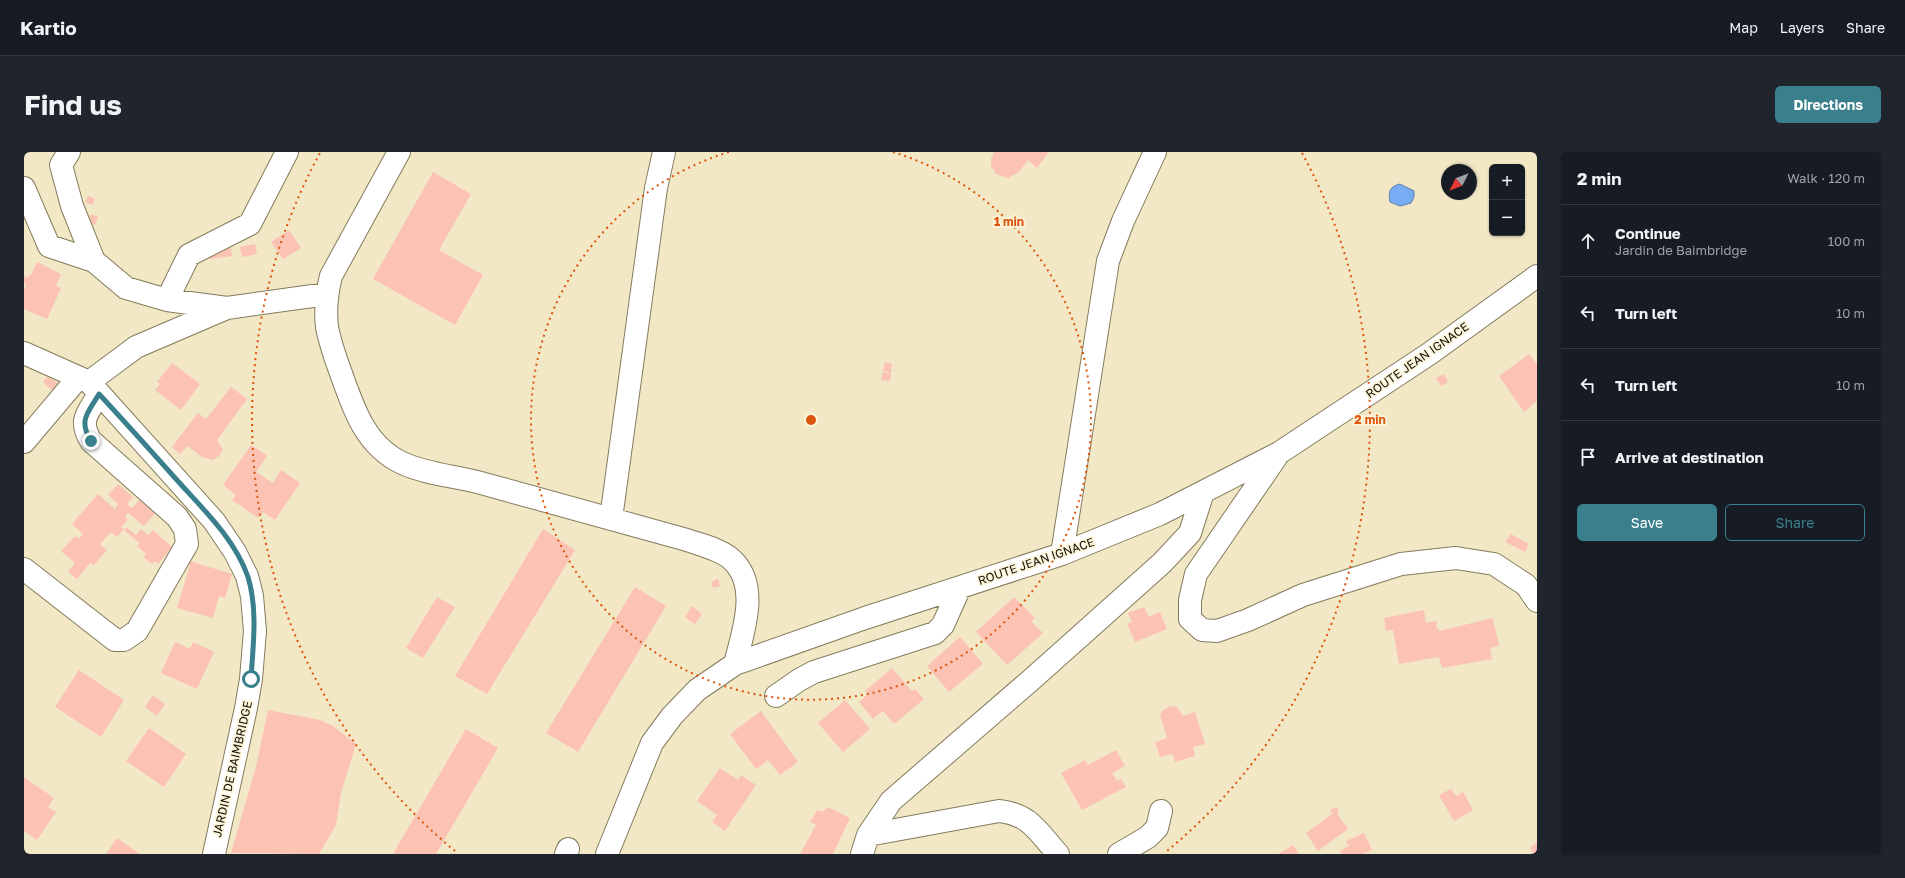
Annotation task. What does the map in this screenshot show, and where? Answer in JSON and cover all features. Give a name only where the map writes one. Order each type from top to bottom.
[{"type":"street","points":[[69,152],[61,165],[72,206],[94,261]]},
{"type":"street","points":[[167,300],[190,255],[250,224],[287,152]]},
{"type":"street","points":[[399,152],[331,276],[327,294],[327,326],[336,360],[356,416],[366,433],[383,450],[401,462],[421,469],[473,481],[687,540],[713,549],[730,558],[742,571],[747,588],[747,616],[735,664]]},
{"type":"street","points":[[611,519],[656,188],[664,152]]},
{"type":"street","points":[[1062,554],[1108,262],[1123,221],[1155,152]]},
{"type":"street","points":[[24,188],[49,246],[94,261],[126,288],[167,300],[227,308]]},
{"type":"street","name":"ROUTE JEAN IGNACE","points":[[607,854],[652,743],[672,716],[697,690],[735,664],[865,618],[1062,554],[1160,514],[1279,454],[1429,354],[1537,276]]},
{"type":"street","points":[[24,442],[89,385],[136,347],[227,308],[327,294]]},
{"type":"street","name":"JARDIN DE BAIMBRIDGE","points":[[24,353],[89,385],[214,521],[235,552],[247,576],[252,596],[254,631],[251,679],[214,854]]},
{"type":"street","points":[[24,569],[115,640],[124,640],[137,631],[187,544],[185,529],[177,517],[91,441],[85,430],[84,421],[89,385]]},
{"type":"street","points":[[1279,454],[1196,574],[1190,600],[1190,619],[1202,630],[1217,631],[1248,620],[1303,595],[1402,564],[1456,558],[1494,564],[1526,585],[1537,601]]},
{"type":"street","points":[[865,845],[891,801],[1031,680],[1162,562],[1190,533],[1204,492]]},
{"type":"street","points":[[776,696],[799,680],[814,672],[935,633],[943,625],[960,587]]},
{"type":"street","points":[[865,845],[999,810],[1014,812],[1029,821],[1058,854]]},
{"type":"street","points":[[1119,854],[1148,837],[1157,828],[1161,811]]},
{"type":"water","points":[[1400,184],[1414,191],[1414,197],[1411,203],[1400,206],[1390,202],[1389,195],[1390,190],[1394,186]]},
{"type":"building","points":[[994,152],[1048,153],[1037,168],[1028,160],[1019,172],[1008,178],[996,174],[991,166],[991,159]]},
{"type":"building","points":[[433,172],[471,194],[439,250],[483,275],[455,325],[373,279]]},
{"type":"building","points":[[88,196],[95,199],[92,205],[85,202]]},
{"type":"building","points":[[91,214],[98,217],[95,225],[88,222]]},
{"type":"building","points":[[289,230],[301,248],[283,259],[271,242]]},
{"type":"building","points":[[230,243],[232,256],[209,259],[207,246]]},
{"type":"building","points":[[255,244],[257,254],[242,257],[240,247]]},
{"type":"building","points":[[37,262],[61,274],[56,286],[61,288],[47,319],[24,309],[24,290],[26,284],[24,283],[24,276],[28,278],[29,274],[31,275]]},
{"type":"building","points":[[1529,354],[1537,364],[1537,401],[1524,412],[1499,376]]},
{"type":"building","points":[[885,362],[892,364],[891,373],[883,371]]},
{"type":"building","points":[[172,363],[200,384],[181,410],[155,390],[160,384],[157,382]]},
{"type":"building","points":[[883,372],[891,374],[890,381],[881,380]]},
{"type":"building","points":[[1444,374],[1448,382],[1441,386],[1436,378]]},
{"type":"building","points":[[47,377],[61,384],[54,392],[43,382]]},
{"type":"building","points":[[231,387],[247,399],[217,440],[223,450],[219,456],[212,460],[202,457],[187,446],[180,454],[172,447],[198,413],[206,419]]},
{"type":"building","points":[[251,445],[267,456],[256,472],[273,483],[281,470],[300,483],[275,520],[263,512],[258,518],[232,500],[236,495],[223,485]]},
{"type":"building","points":[[118,484],[133,497],[127,504],[132,508],[143,496],[159,509],[144,526],[128,513],[125,517],[128,520],[121,527],[124,529],[117,537],[111,532],[100,544],[107,550],[94,565],[90,563],[77,579],[68,572],[75,563],[61,551],[75,536],[79,539],[83,534],[72,524],[98,494],[115,509],[118,504],[108,495]]},
{"type":"building","points":[[127,528],[136,535],[141,529],[148,535],[153,530],[172,547],[158,564],[155,561],[152,564],[143,557],[146,554],[137,546],[140,544],[124,530]]},
{"type":"building","points":[[543,529],[575,550],[487,694],[455,676]]},
{"type":"building","points":[[1511,534],[1529,544],[1525,552],[1505,542]]},
{"type":"building","points":[[186,560],[232,574],[225,598],[219,596],[213,618],[177,608],[190,565],[185,564]]},
{"type":"building","points":[[718,579],[720,586],[713,588],[711,582]]},
{"type":"building","points":[[635,587],[666,606],[578,752],[546,733]]},
{"type":"building","points":[[437,597],[455,607],[423,658],[406,648]]},
{"type":"building","points":[[1014,597],[1035,618],[1031,621],[1043,633],[1007,665],[976,632]]},
{"type":"building","points":[[692,606],[702,614],[695,624],[685,617]]},
{"type":"building","points":[[1144,607],[1149,617],[1160,612],[1167,629],[1135,642],[1127,624],[1132,622],[1128,613]]},
{"type":"building","points":[[1424,610],[1426,623],[1437,621],[1436,626],[1439,631],[1493,618],[1499,646],[1490,648],[1492,659],[1442,668],[1439,657],[1399,664],[1393,630],[1386,631],[1384,618]]},
{"type":"building","points":[[960,637],[983,664],[949,692],[927,666]]},
{"type":"building","points":[[175,642],[190,649],[193,642],[214,652],[197,689],[161,673]]},
{"type":"building","points":[[892,668],[912,691],[915,689],[924,699],[894,724],[883,711],[873,719],[859,702],[868,694],[865,691]]},
{"type":"building","points":[[79,670],[124,700],[101,737],[55,707]]},
{"type":"building","points":[[153,695],[165,704],[157,716],[145,707]]},
{"type":"building","points":[[845,700],[870,729],[843,752],[818,723]]},
{"type":"building","points":[[1170,706],[1177,707],[1183,716],[1195,712],[1205,744],[1193,747],[1195,756],[1175,762],[1173,754],[1160,757],[1155,742],[1167,738],[1160,715],[1162,711]]},
{"type":"building","points":[[268,710],[320,720],[333,726],[356,744],[341,793],[336,825],[319,854],[231,853],[256,767]]},
{"type":"building","points":[[761,711],[798,762],[780,775],[768,760],[756,769],[730,734]]},
{"type":"building","points":[[149,728],[186,754],[164,787],[126,761]]},
{"type":"building","points":[[466,729],[498,748],[436,854],[393,854]]},
{"type":"building","points":[[1116,750],[1125,766],[1112,773],[1117,781],[1121,779],[1126,787],[1082,810],[1061,773],[1085,760],[1088,765]]},
{"type":"building","points":[[720,768],[738,780],[741,775],[756,785],[725,831],[712,822],[717,815],[697,801]]},
{"type":"building","points":[[24,777],[54,798],[48,807],[56,812],[37,840],[24,831]]},
{"type":"building","points":[[1451,789],[1456,796],[1463,792],[1473,810],[1454,821],[1439,795]]},
{"type":"building","points":[[828,807],[850,818],[833,854],[800,854],[816,825],[810,822],[817,810],[822,812]]},
{"type":"building","points":[[1337,807],[1339,813],[1337,814],[1348,829],[1318,851],[1306,833],[1332,814],[1330,810]]},
{"type":"building","points":[[1364,833],[1372,850],[1364,854],[1341,854],[1340,851],[1349,846],[1346,841]]},
{"type":"building","points":[[117,838],[140,854],[106,854]]},
{"type":"building","points":[[1537,842],[1537,854],[1534,854],[1530,848]]},
{"type":"building","points":[[1293,845],[1299,854],[1278,854]]},
{"type":"route","points":[[91,441],[85,430],[84,421],[99,394],[214,521],[235,552],[247,576],[252,596],[254,631],[251,679]]}]
